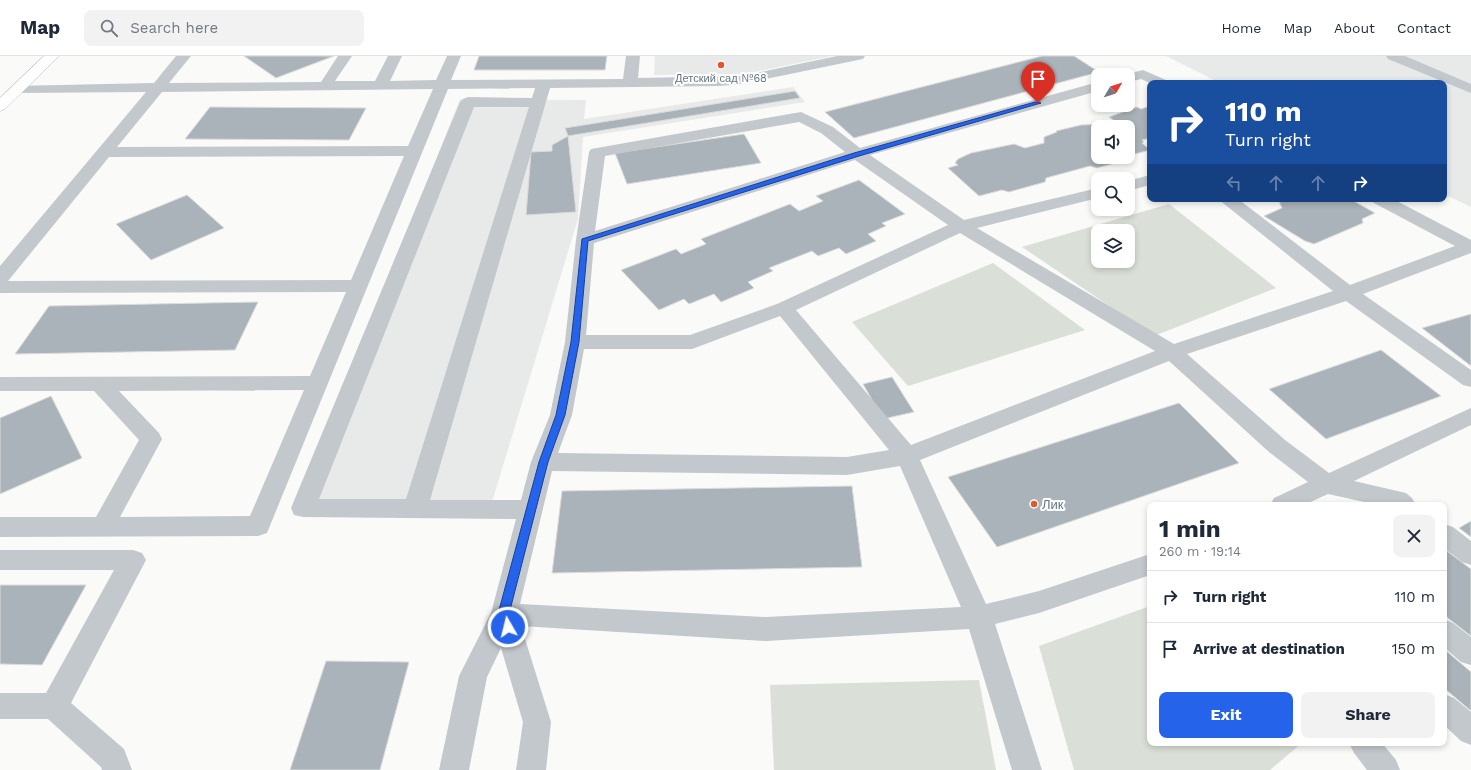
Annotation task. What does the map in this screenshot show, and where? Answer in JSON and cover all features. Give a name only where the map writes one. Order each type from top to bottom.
[{"type":"main road","points":[[0,106],[52,56]]},
{"type":"lane","points":[[0,278],[184,56]]},
{"type":"lane","points":[[325,86],[345,56]]},
{"type":"lane","points":[[380,85],[395,56]]},
{"type":"lane","points":[[0,527],[258,526],[454,56]]},
{"type":"lane","points":[[630,82],[633,56]]},
{"type":"lane","points":[[17,89],[719,82],[741,80],[858,56]]},
{"type":"lane","points":[[1393,56],[1469,86]]},
{"type":"lane","points":[[1135,76],[1143,74],[1155,80]]},
{"type":"lane","points":[[415,509],[544,83]]},
{"type":"lane","points":[[584,240],[857,154],[1091,88]]},
{"type":"lane","points":[[531,510],[303,508],[468,102],[538,103]]},
{"type":"lane","points":[[454,770],[472,676],[504,614],[543,462],[560,415],[575,342],[584,240],[597,152],[801,117],[827,130],[857,154],[961,226],[1172,352],[1277,446],[1328,485],[1398,500],[1400,502]]},
{"type":"lane","points":[[105,152],[414,151]]},
{"type":"lane","points":[[1135,184],[1147,181]]},
{"type":"lane","points":[[575,342],[692,342],[784,308],[961,226],[1091,195]]},
{"type":"lane","points":[[1231,202],[1348,293],[1471,380]]},
{"type":"lane","points":[[1386,202],[1470,247]]},
{"type":"lane","points":[[543,462],[847,466],[907,456],[1172,352],[1348,293],[1470,247]]},
{"type":"lane","points":[[0,287],[358,286]]},
{"type":"lane","points":[[784,308],[907,456],[979,617],[1027,770]]},
{"type":"lane","points":[[0,384],[318,383]]},
{"type":"lane","points":[[99,384],[151,439],[103,526]]},
{"type":"lane","points":[[1289,502],[1328,485],[1471,416]]},
{"type":"lane","points":[[1447,536],[1471,555]]},
{"type":"lane","points":[[0,560],[133,560],[54,706]]},
{"type":"lane","points":[[504,614],[766,629],[979,617],[1039,602],[1147,565]]},
{"type":"lane","points":[[504,614],[538,722],[531,770]]},
{"type":"lane","points":[[1447,633],[1471,653]]},
{"type":"lane","points":[[0,706],[54,706],[114,759],[117,770]]},
{"type":"lane","points":[[1447,710],[1471,731]]},
{"type":"lane","points":[[1366,746],[1385,770]]},
{"type":"shaded area","name":"Детский сад №68","points":[[655,56],[832,56],[745,74],[654,75]]},
{"type":"shaded area","points":[[1166,56],[1471,56],[1471,207],[1447,195],[1447,80],[1214,80]]},
{"type":"shaded area","points":[[793,87],[805,102],[583,137],[578,219],[488,515],[296,514],[460,99],[586,100],[584,119]]},
{"type":"shaded area","points":[[1169,204],[1276,288],[1154,336],[1022,247],[1091,227],[1091,268],[1135,268],[1135,224],[1101,224],[1128,216],[1135,216],[1135,214]]},
{"type":"shaded area","points":[[993,263],[1085,330],[908,386],[852,322]]},
{"type":"shaded area","points":[[1147,607],[1147,746],[1298,746],[1270,770],[1074,770],[1039,646]]},
{"type":"shaded area","points":[[979,680],[996,770],[774,770],[770,685]]},
{"type":"building","points":[[244,56],[334,56],[276,78]]},
{"type":"building","points":[[479,56],[607,56],[605,70],[474,70]]},
{"type":"building","points":[[1042,56],[1074,56],[1093,68],[1091,68],[1091,74],[854,138],[825,112]]},
{"type":"building","points":[[795,91],[800,98],[568,136],[565,128]]},
{"type":"building","points":[[210,107],[366,108],[349,140],[185,139]]},
{"type":"building","points":[[1147,107],[1147,139],[1142,140],[1144,142],[1142,143],[1147,147],[1147,151],[1135,154],[1135,120],[1113,120],[1109,117],[1123,112],[1135,112],[1135,108],[1141,109]]},
{"type":"building","points":[[1081,125],[1091,125],[1091,164],[1112,164],[1097,168],[1090,166],[1046,178],[1045,182],[1009,192],[1002,190],[979,196],[948,168],[958,165],[955,163],[958,159],[971,153],[1014,144],[1025,148],[1044,143],[1044,137],[1057,132],[1056,131]]},
{"type":"building","points":[[744,134],[761,163],[627,184],[615,153]]},
{"type":"building","points":[[568,136],[576,212],[526,215],[531,152],[552,151],[552,145]]},
{"type":"building","points":[[859,180],[905,214],[882,223],[886,226],[868,234],[876,241],[846,254],[839,248],[818,256],[812,251],[769,268],[773,271],[748,282],[754,288],[721,302],[714,294],[689,304],[684,299],[659,310],[621,270],[676,249],[681,254],[706,244],[701,239],[790,204],[799,211],[823,201],[816,196]]},
{"type":"building","points":[[187,195],[224,228],[151,260],[116,224]]},
{"type":"building","points":[[1279,202],[1355,202],[1375,213],[1362,219],[1363,223],[1314,244],[1305,241],[1264,216],[1282,208]]},
{"type":"building","points":[[258,302],[235,350],[15,354],[49,306]]},
{"type":"building","points":[[1471,314],[1471,366],[1422,328]]},
{"type":"building","points":[[1381,350],[1441,396],[1326,439],[1269,389]]},
{"type":"building","points":[[892,377],[914,412],[883,419],[863,384]]},
{"type":"building","points":[[51,396],[82,458],[0,494],[0,418]]},
{"type":"building","points":[[1179,403],[1239,463],[997,547],[948,477]]},
{"type":"building","points":[[852,486],[862,567],[552,573],[562,491]]},
{"type":"building","points":[[1471,521],[1471,537],[1459,528]]},
{"type":"building","points":[[1447,551],[1471,569],[1471,636],[1447,617]]},
{"type":"building","points":[[0,585],[86,585],[42,665],[0,664]]},
{"type":"building","points":[[1447,652],[1471,672],[1471,711],[1447,691]]},
{"type":"building","points":[[326,661],[409,662],[380,770],[290,770]]},
{"type":"place","name":"Детский сад №68","points":[[721,65]]},
{"type":"place","name":"Лик","points":[[1034,504]]},
{"type":"route","points":[[508,627],[504,614],[543,462],[560,415],[575,342],[584,240],[857,154],[1038,103]]}]
